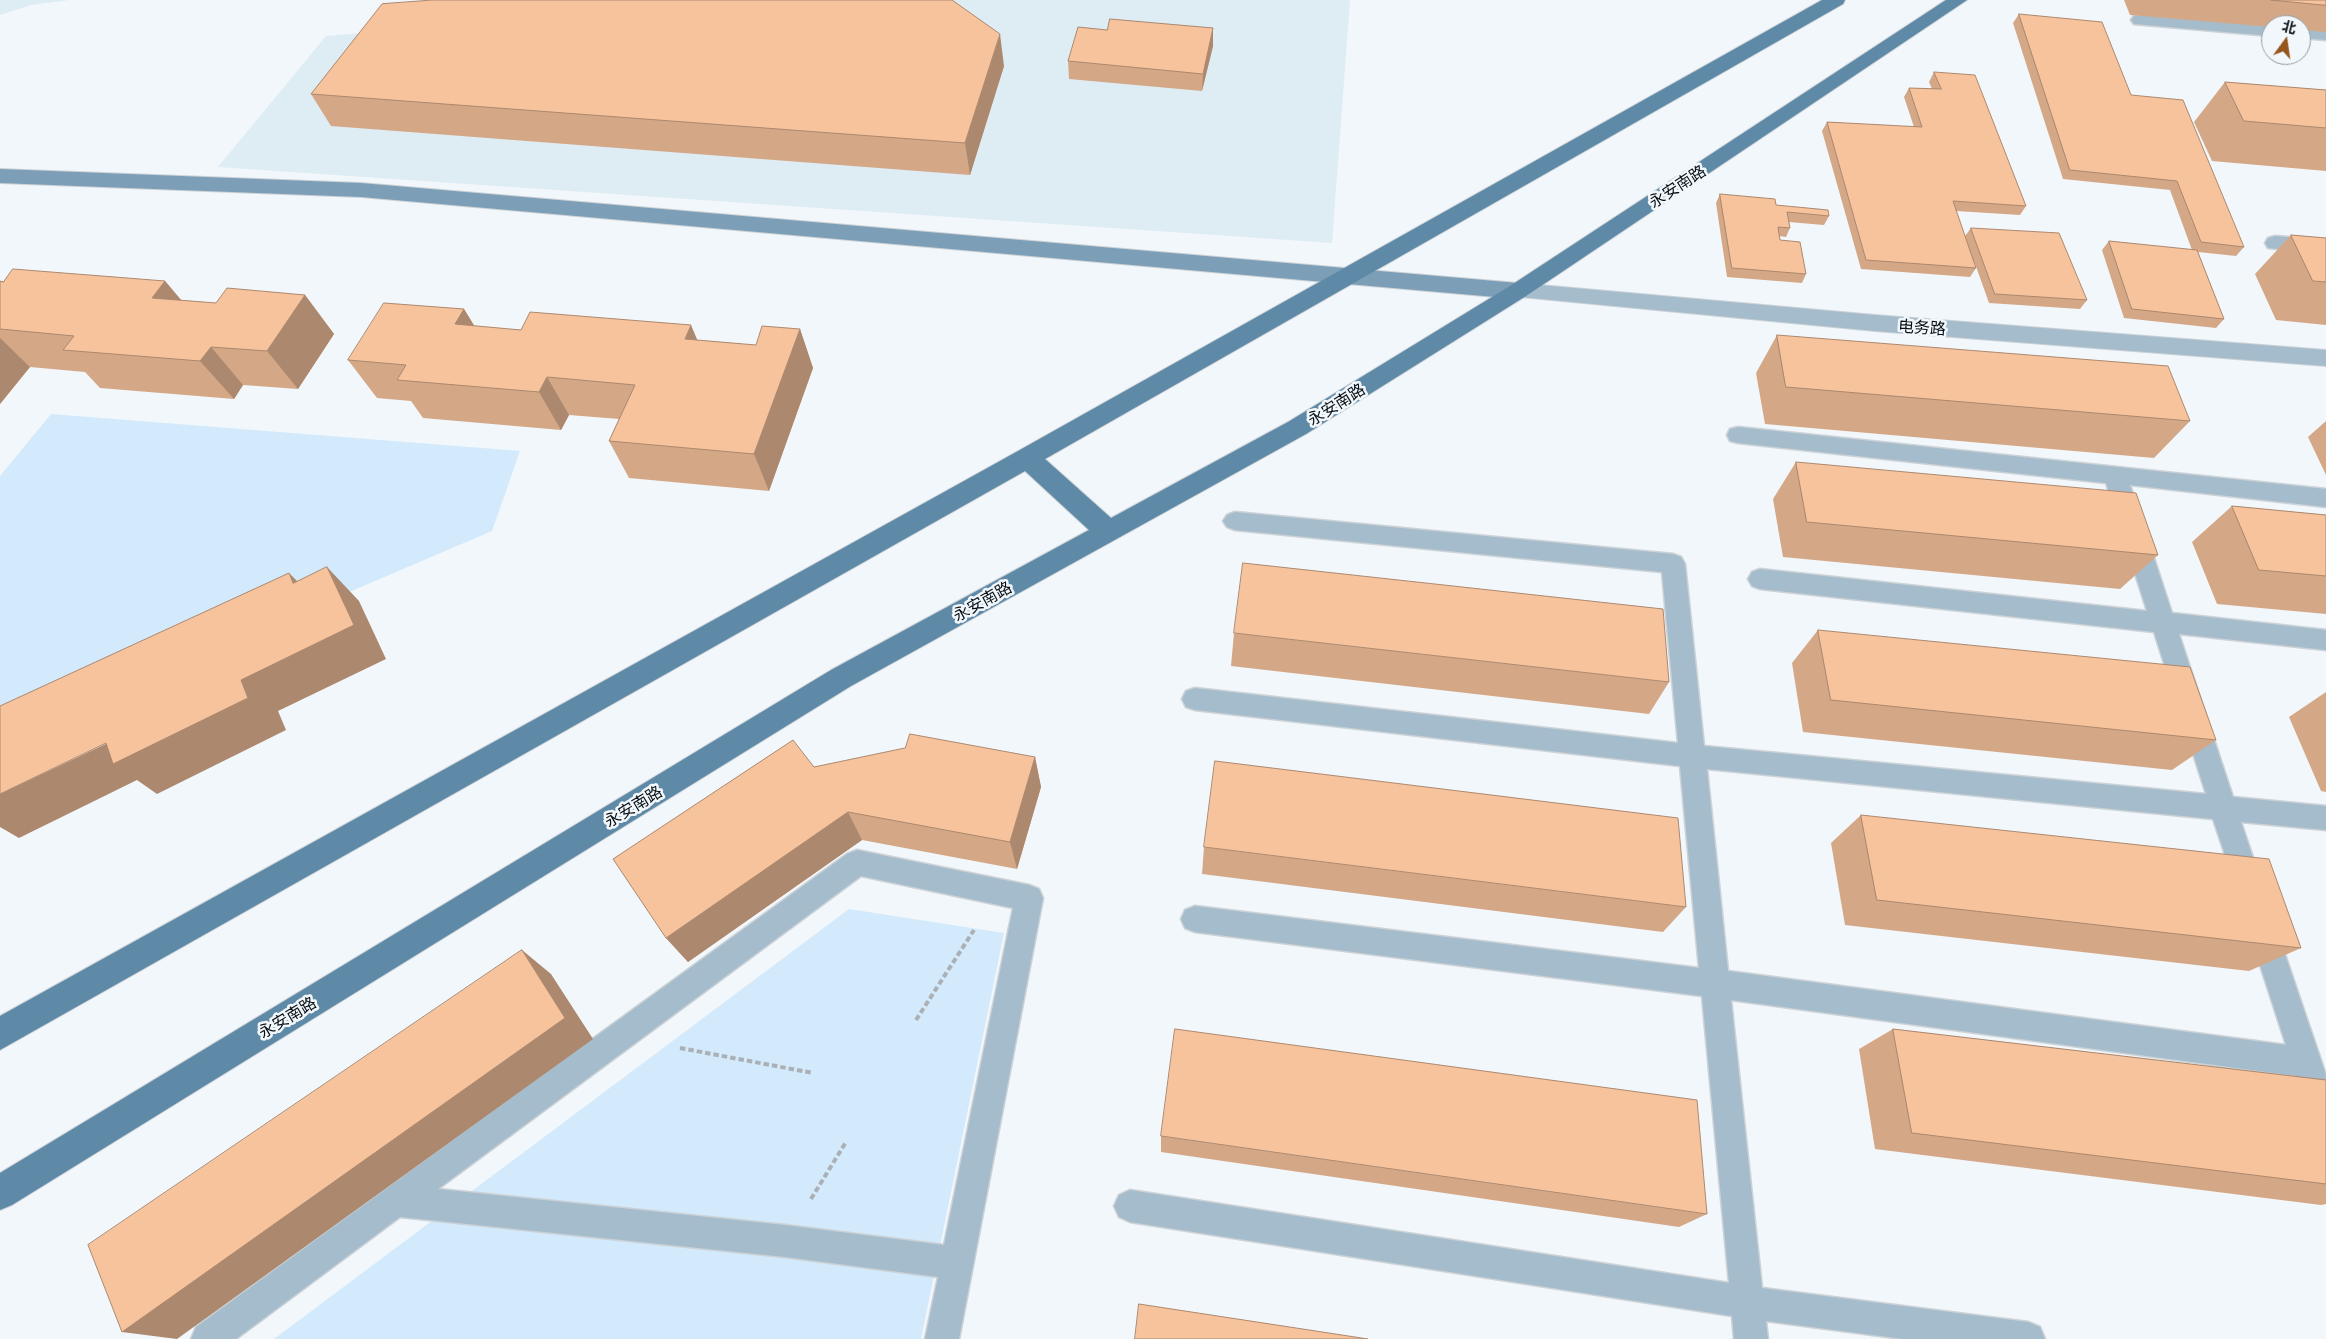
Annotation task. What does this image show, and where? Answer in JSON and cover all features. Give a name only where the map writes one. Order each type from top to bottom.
[{"type":"main road","points":[[0,1034],[1027,458],[1836,0]]},
{"type":"main road","name":"永安南路","points":[[0,1193],[841,678],[1297,428],[1518,291],[1958,0]]},
{"type":"main road","points":[[1027,458],[1109,532]]},
{"type":"street","points":[[0,176],[361,190],[1518,291]]},
{"type":"street","name":"电务路","points":[[1518,291],[1876,323],[2326,358]]},
{"type":"lane","points":[[2140,20],[2261,29]]},
{"type":"lane","points":[[2311,34],[2326,35]]},
{"type":"lane","points":[[2275,243],[2326,247]]},
{"type":"lane","points":[[1738,435],[2326,498]]},
{"type":"lane","points":[[2115,475],[2305,1062],[2326,1120]]},
{"type":"lane","points":[[1235,521],[1673,564],[1751,1339]]},
{"type":"lane","points":[[1760,579],[2326,640]]},
{"type":"lane","points":[[1195,699],[1693,756],[2326,818]]},
{"type":"lane","points":[[208,1339],[857,864],[1029,898],[942,1339]]},
{"type":"lane","points":[[1195,919],[1716,984],[2305,1062]]},
{"type":"lane","points":[[397,1201],[785,1241],[957,1263]]},
{"type":"lane","points":[[1130,1206],[1747,1302],[2028,1339]]},
{"type":"path","points":[[916,1020],[998,891]]},
{"type":"path","points":[[620,1037],[813,1073]]},
{"type":"path","points":[[785,1241],[846,1142]]},
{"type":"shaded area","points":[[0,0],[69,0],[32,5],[0,15]]},
{"type":"shaded area","points":[[732,0],[1350,0],[1332,243],[218,167],[326,36]]},
{"type":"shaded area","points":[[51,414],[520,451],[492,531],[24,731],[0,763],[0,476]]},
{"type":"shaded area","points":[[849,909],[1004,933],[921,1339],[274,1339]]},
{"type":"building","points":[[433,0],[952,0],[1000,34],[965,143],[311,94],[382,4]]},
{"type":"building","points":[[2271,0],[2326,0],[2326,5]]},
{"type":"building","points":[[2019,14],[2102,22],[2131,95],[2183,100],[2244,247],[2201,242],[2177,181],[2070,170]]},
{"type":"building","points":[[1110,19],[1213,28],[1203,74],[1068,61],[1078,27],[1107,30]]},
{"type":"building","points":[[1934,72],[1975,75],[2026,206],[1953,201],[1976,268],[1866,260],[1827,122],[1922,127],[1909,88],[1941,89]]},
{"type":"building","points":[[2225,82],[2326,90],[2326,128],[2244,121]]},
{"type":"building","points":[[1720,194],[1775,199],[1776,205],[1828,210],[1829,216],[1787,212],[1790,228],[1778,227],[1780,240],[1800,242],[1806,274],[1732,268]]},
{"type":"building","points":[[1971,228],[2059,233],[2087,300],[1995,294]]},
{"type":"building","points":[[2291,235],[2326,238],[2326,282],[2313,281]]},
{"type":"building","points":[[2109,241],[2197,250],[2224,319],[2132,309]]},
{"type":"building","points":[[13,269],[165,281],[152,298],[216,303],[227,288],[305,295],[267,351],[211,347],[200,361],[63,350],[74,336],[0,329],[0,281],[3,282]]},
{"type":"building","points":[[384,303],[464,309],[455,324],[521,330],[530,312],[691,325],[685,339],[756,345],[762,326],[800,329],[754,454],[609,441],[635,385],[547,377],[539,392],[397,380],[406,365],[348,360]]},
{"type":"building","points":[[1777,335],[2168,366],[2190,421],[1786,387]]},
{"type":"building","points":[[1796,462],[2136,493],[2158,555],[1807,522]]},
{"type":"building","points":[[2232,506],[2326,515],[2326,576],[2259,570]]},
{"type":"building","points":[[1243,563],[1663,609],[1669,682],[1234,633]]},
{"type":"building","points":[[327,567],[354,625],[241,680],[248,698],[113,764],[106,743],[0,794],[0,706],[289,573],[293,583]]},
{"type":"building","points":[[1818,630],[2190,667],[2216,740],[1831,700]]},
{"type":"building","points":[[910,734],[1035,757],[1010,842],[848,812],[666,938],[613,859],[793,740],[814,767],[905,748]]},
{"type":"building","points":[[1215,761],[1678,818],[1686,907],[1204,847]]},
{"type":"building","points":[[1861,815],[2269,859],[2301,948],[1877,900]]},
{"type":"building","points":[[522,950],[565,1018],[122,1332],[88,1245]]},
{"type":"building","points":[[1175,1029],[1697,1100],[1707,1214],[1161,1136]]},
{"type":"building","points":[[1893,1029],[2326,1080],[2326,1184],[1912,1133]]},
{"type":"building","points":[[1139,1304],[1368,1339],[1135,1339]]}]
